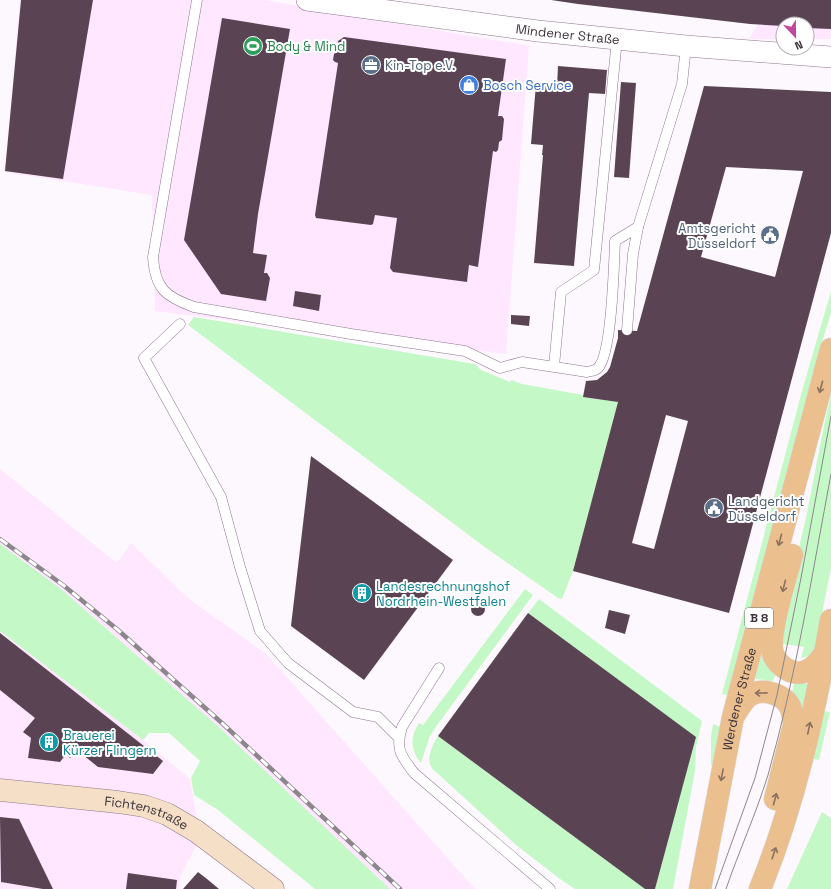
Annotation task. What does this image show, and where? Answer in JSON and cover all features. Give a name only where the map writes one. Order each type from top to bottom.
[{"type":"main road","name":"Werdener Straße","points":[[700,889],[734,717],[831,349]]},
{"type":"main road","points":[[796,480],[803,511],[775,621],[771,641],[773,654],[778,662],[783,666],[793,672],[802,673],[816,664],[825,653]]},
{"type":"main road","points":[[760,889],[773,858],[787,814],[804,751],[831,620]]},
{"type":"main road","points":[[734,717],[743,701],[748,696],[756,692],[777,695],[786,701],[794,713],[794,725],[767,828],[746,889]]},
{"type":"street","name":"Mindener Straße","points":[[307,0],[523,30],[686,46],[831,57]]},
{"type":"street","name":"Fichtenstraße","points":[[0,790],[118,802],[144,806],[167,814],[196,831],[273,889]]},
{"type":"lane","points":[[197,0],[153,257],[156,278],[162,289],[176,300],[194,307],[351,334],[465,351],[500,368],[522,362],[587,372],[596,370],[602,362],[608,336],[616,241],[638,227]]},
{"type":"lane","points":[[554,366],[561,292],[594,270],[617,39]]},
{"type":"lane","points":[[627,330],[632,254],[638,227],[682,84],[686,46]]},
{"type":"lane","points":[[180,324],[144,358],[221,497],[240,567],[260,631],[288,663],[353,712],[378,717],[398,738]]},
{"type":"lane","points":[[440,668],[402,727],[398,738],[398,746],[404,761],[414,773],[550,889]]},
{"type":"shaded area","points":[[20,0],[264,0],[529,46],[506,354],[155,311],[152,195],[5,172]]},
{"type":"shaded area","points":[[774,0],[831,0],[831,39],[815,39],[815,16],[775,16],[775,39],[749,39]]},
{"type":"shaded area","points":[[0,469],[117,563],[131,543],[188,598],[266,654],[475,889],[373,889],[0,555]]},
{"type":"shaded area","points":[[0,631],[143,740],[190,779],[200,838],[180,877],[179,889],[0,889]]},
{"type":"green space","points":[[831,291],[831,313],[728,695],[722,694],[802,391]]},
{"type":"green space","points":[[194,317],[475,364],[481,370],[510,382],[511,380],[522,384],[583,395],[583,397],[618,402],[573,571],[562,599],[558,598],[486,548],[188,325]]},
{"type":"green space","points":[[831,395],[831,568],[815,649],[809,655],[801,658],[804,647],[783,644],[779,634],[807,513]]},
{"type":"green space","points":[[0,544],[61,589],[221,729],[390,889],[315,889],[218,810],[194,795],[191,778],[200,761],[169,733],[149,733],[143,740],[0,631]]},
{"type":"green space","points":[[525,589],[533,595],[435,728],[430,736],[421,763],[417,758],[412,743],[416,728],[419,723],[423,725]]},
{"type":"green space","points":[[539,599],[702,721],[696,747],[695,771],[673,889],[655,889],[695,737],[528,613]]},
{"type":"green space","points":[[762,653],[776,673],[773,681],[756,679],[755,677]]},
{"type":"green space","points":[[795,681],[810,685],[805,713],[791,696]]},
{"type":"green space","points":[[824,711],[830,712],[819,760],[813,759]]},
{"type":"green space","points":[[713,724],[721,727],[713,766],[711,766],[711,737]]},
{"type":"green space","points":[[438,736],[645,889],[575,889],[560,879],[516,845],[433,769],[429,760],[431,750]]},
{"type":"green space","points":[[822,812],[831,818],[831,889],[787,889]]},
{"type":"building","points":[[21,0],[93,0],[63,179],[5,171]]},
{"type":"building","points":[[551,0],[831,0],[831,29],[815,28],[815,16],[775,16],[775,26],[750,24]]},
{"type":"building","points":[[222,18],[290,29],[258,214],[253,253],[267,255],[264,273],[267,273],[270,278],[266,301],[221,294],[184,240]]},
{"type":"building","points":[[344,37],[506,59],[498,116],[502,116],[504,119],[502,140],[499,142],[498,150],[496,152],[493,151],[478,267],[469,265],[467,282],[393,272],[390,268],[397,218],[375,215],[373,224],[371,225],[316,218],[315,215],[338,63],[333,60],[334,54],[337,52],[338,41]]},
{"type":"building","points":[[558,66],[607,70],[605,94],[589,93],[574,266],[534,263],[543,155],[543,145],[531,144],[536,84],[557,86]]},
{"type":"building","points":[[621,82],[636,83],[629,178],[614,177]]},
{"type":"building","points":[[704,86],[831,92],[831,233],[729,613],[573,571],[618,402],[583,397],[586,381],[597,380],[607,372],[610,367],[618,338],[618,330],[637,331]],"holes":[[[726,167],[803,171],[775,277],[701,257]],[[666,415],[688,421],[654,549],[632,543]]]},
{"type":"building","points":[[295,291],[321,295],[319,311],[293,306]]},
{"type":"building","points":[[511,315],[530,316],[529,326],[511,324]]},
{"type":"building","name":"Landesrechnungshof Nordrhein-Westfalen","points":[[311,456],[453,560],[364,680],[291,626]]},
{"type":"building","points":[[478,602],[483,604],[485,609],[483,614],[478,616],[473,614],[471,609],[473,604]]},
{"type":"building","points":[[609,610],[630,615],[625,634],[605,628]]},
{"type":"building","points":[[528,613],[696,737],[655,889],[645,889],[438,736]]},
{"type":"building","points":[[0,633],[163,761],[153,774],[98,767],[77,750],[70,758],[66,754],[60,762],[28,758],[31,738],[23,732],[35,718],[0,690]]},
{"type":"building","points":[[0,817],[19,819],[53,889],[43,889],[1,882]]},
{"type":"building","points":[[198,872],[207,879],[219,889],[183,889]]},
{"type":"building","points":[[128,873],[177,880],[176,889],[126,889]]},
{"type":"tram line","points":[[715,889],[755,778],[777,695],[801,578],[831,416]]},
{"type":"tram line","points":[[726,889],[763,790],[778,738],[803,625],[831,474]]},
{"type":"railway","points":[[0,539],[63,585],[118,630],[223,724],[400,889]]},
{"type":"place","name":"Body & Mind","points":[[253,46]]},
{"type":"place","name":"Kin-Top e.V.","points":[[371,65]]},
{"type":"place","name":"Bosch Service","points":[[469,85]]},
{"type":"place","name":"Amtsgericht Düsseldorf","points":[[770,235]]},
{"type":"place","name":"Landgericht Düsseldorf","points":[[714,508]]},
{"type":"place","name":"Landesrechnungshof Nordrhein-Westfalen","points":[[362,593]]},
{"type":"place","name":"Brauerei Kürzer Flingern","points":[[49,742]]}]
